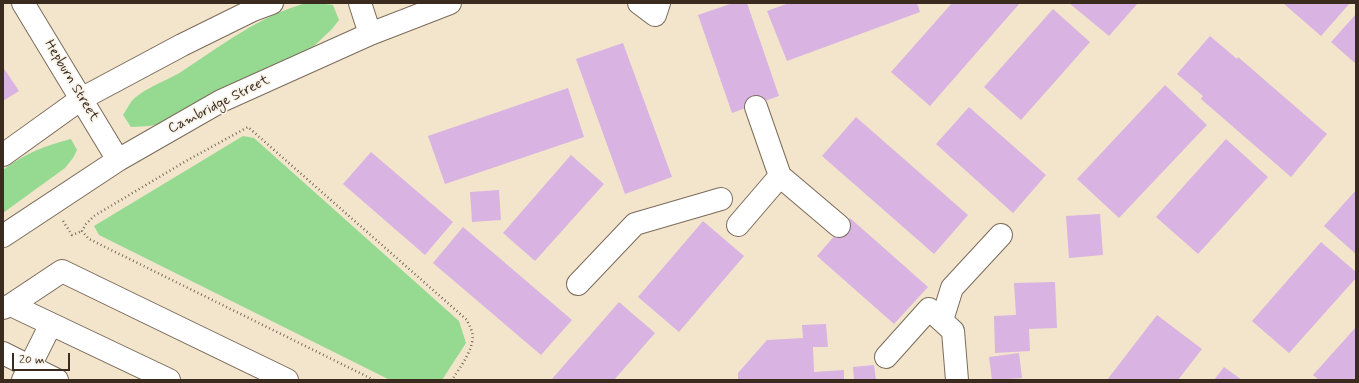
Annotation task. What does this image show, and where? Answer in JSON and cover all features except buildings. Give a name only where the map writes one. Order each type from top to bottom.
[{"type":"street","name":"Hepburn Street","points":[[23,3],[118,160]]},
{"type":"street","points":[[3,155],[81,98],[182,45],[254,10],[272,3]]},
{"type":"street","points":[[360,3],[370,34]]},
{"type":"street","name":"Cambridge Street","points":[[3,236],[118,160],[221,101],[370,34],[450,3]]},
{"type":"street","points":[[639,3],[655,15],[659,3]]},
{"type":"street","points":[[756,107],[780,176],[840,226]]},
{"type":"street","points":[[738,225],[780,176]]},
{"type":"street","points":[[578,284],[635,224],[721,199]]},
{"type":"street","points":[[942,320],[952,288],[1001,235]]},
{"type":"street","points":[[7,307],[62,271],[282,379]]},
{"type":"street","points":[[7,307],[51,324],[169,380]]},
{"type":"street","points":[[886,357],[929,309],[954,331],[957,380]]},
{"type":"street","points":[[26,373],[51,324]]},
{"type":"street","points":[[3,353],[26,373],[57,380]]},
{"type":"path","points":[[52,204],[72,235],[82,231],[86,224],[94,216],[186,161],[248,127],[467,320],[472,329],[473,335],[470,349],[452,380]]},
{"type":"path","points":[[82,231],[89,239],[374,380]]},
{"type":"green space","points":[[306,3],[333,5],[339,20],[314,46],[261,71],[160,124],[131,127],[123,115],[131,102],[141,93],[181,72],[256,24]]},
{"type":"green space","points":[[243,136],[254,138],[459,321],[466,343],[442,380],[390,380],[99,235],[94,226]]},
{"type":"green space","points":[[71,139],[77,150],[65,168],[3,213],[3,170],[19,159],[36,151]]}]
